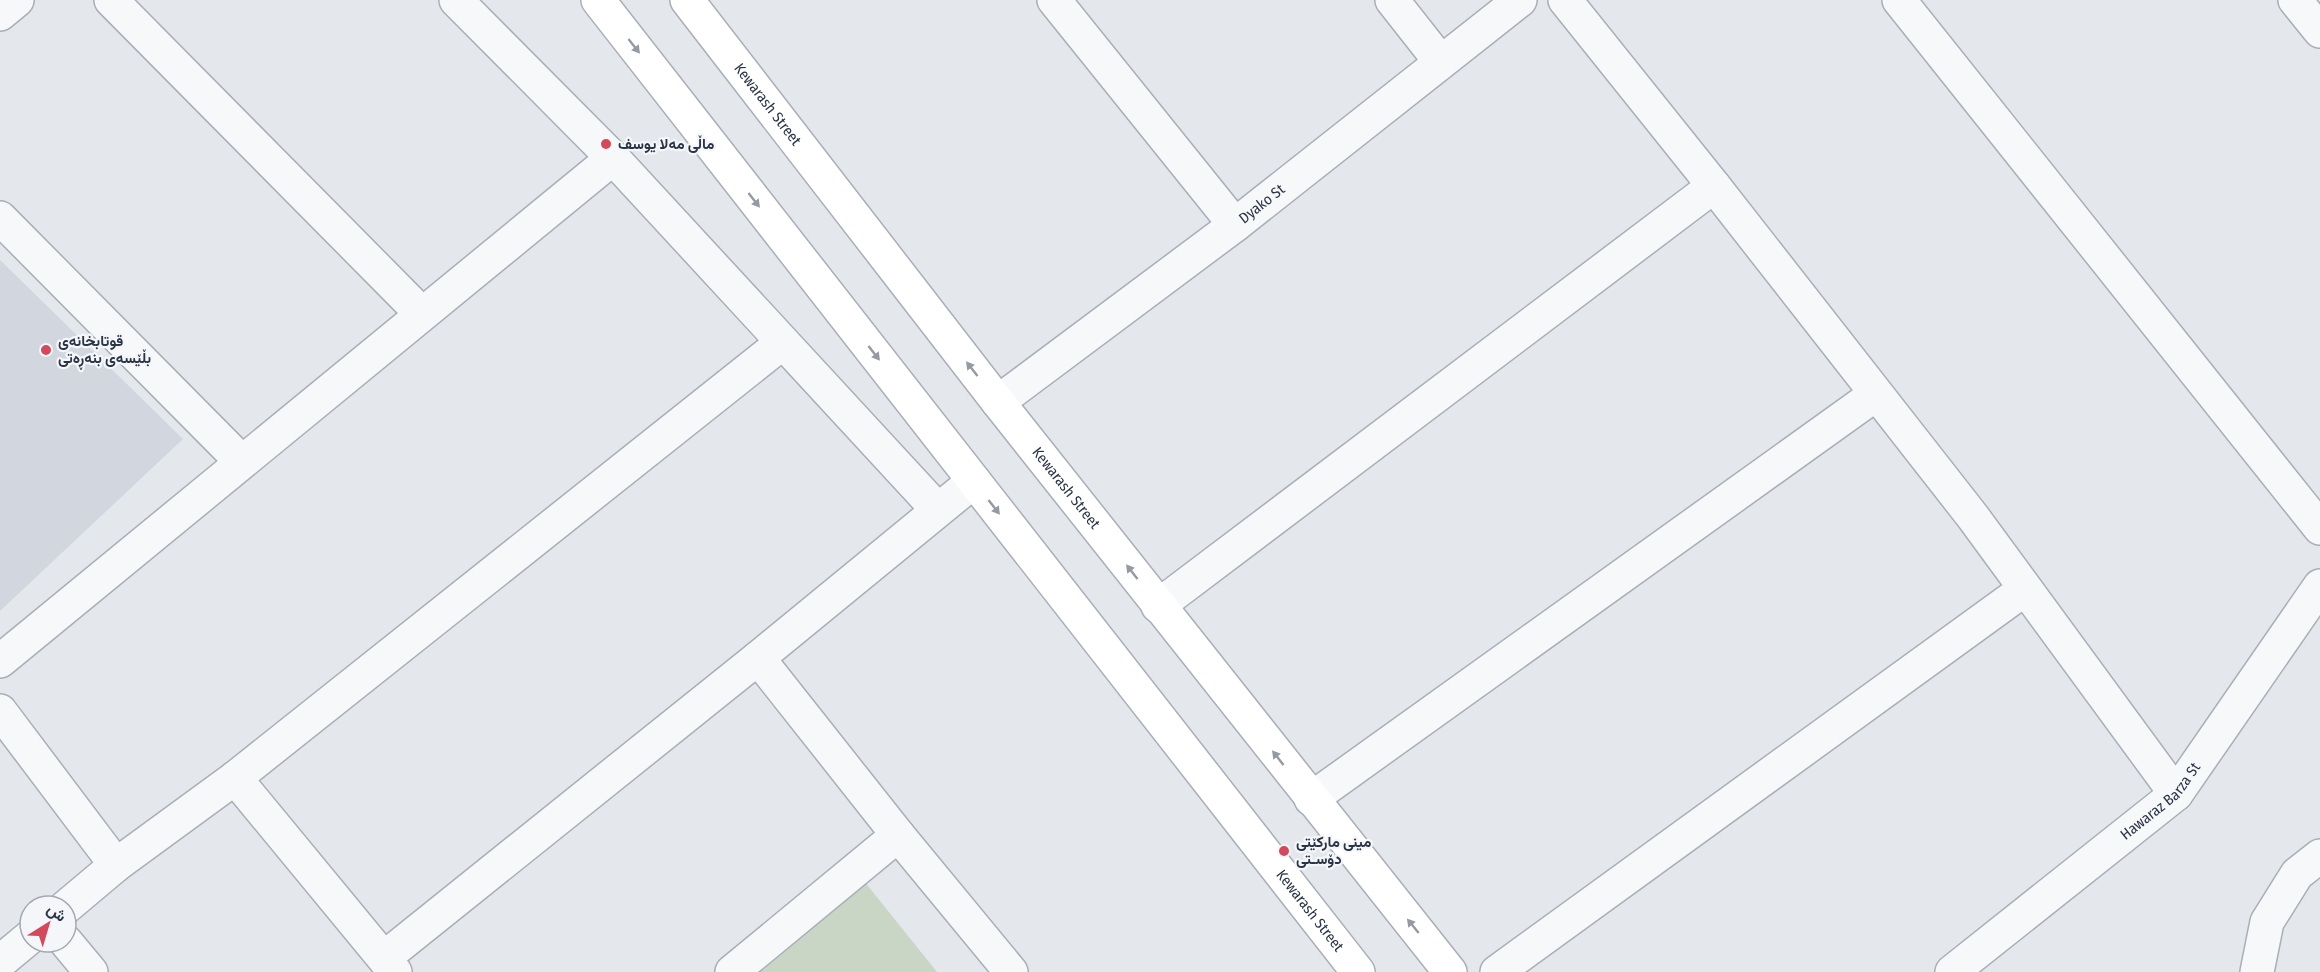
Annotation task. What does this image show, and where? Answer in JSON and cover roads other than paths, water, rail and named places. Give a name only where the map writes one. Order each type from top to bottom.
[{"type":"main road","name":"Kewarash Street","points":[[598,0],[1358,972]]},
{"type":"main road","name":"Kewarash Street","points":[[687,0],[1158,606],[1450,972]]},
{"type":"street","points":[[0,14],[17,0]]},
{"type":"street","points":[[111,0],[422,314]]},
{"type":"street","points":[[456,0],[613,158],[937,509]]},
{"type":"street","points":[[1054,0],[1235,225]]},
{"type":"street","points":[[1392,0],[1440,61]]},
{"type":"street","name":"Dyako St","points":[[998,402],[1235,225],[1520,0]]},
{"type":"street","points":[[1565,0],[1973,517],[2176,794]]},
{"type":"street","points":[[1899,0],[2320,528]]},
{"type":"street","points":[[2295,0],[2320,30]]},
{"type":"street","points":[[0,661],[613,158]]},
{"type":"street","points":[[1158,606],[1714,186]]},
{"type":"street","points":[[0,218],[242,462]]},
{"type":"street","points":[[78,897],[116,866],[235,778],[782,343]]},
{"type":"street","points":[[1311,799],[1876,394]]},
{"type":"street","points":[[235,778],[389,965],[937,509],[974,481]]},
{"type":"street","name":"Hawaraz Barza St","points":[[1952,972],[2176,794],[2320,586]]},
{"type":"street","points":[[1497,972],[2025,589]]},
{"type":"street","points":[[758,658],[898,835],[1011,972]]},
{"type":"street","points":[[0,711],[116,866]]},
{"type":"street","points":[[732,972],[898,835]]},
{"type":"street","points":[[2257,972],[2267,922],[2297,874],[2320,856]]},
{"type":"street","points":[[0,962],[18,947]]},
{"type":"street","points":[[76,954],[91,972]]},
{"type":"place","name":"ماڵی مەلا یوسف","points":[[606,144]]},
{"type":"place","name":"قوتابخانه‌ی بڵێسه‌ی بنه‌ڕه‌تی","points":[[46,350]]},
{"type":"place","name":"مینی مارکێتی دۆسـتی","points":[[1284,851]]}]
